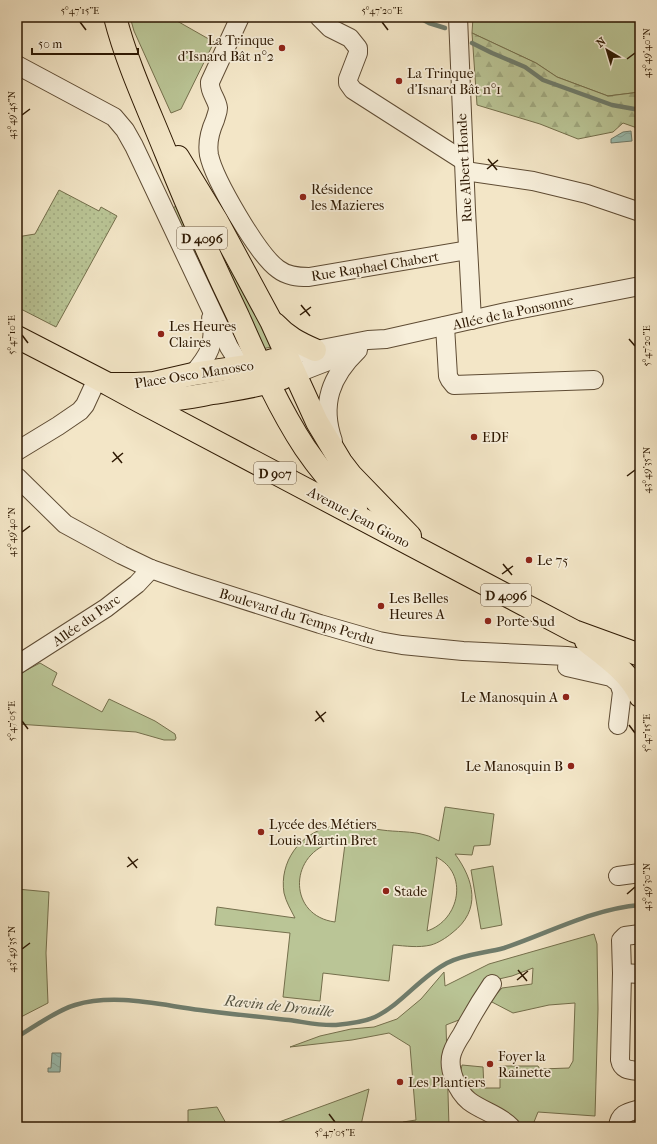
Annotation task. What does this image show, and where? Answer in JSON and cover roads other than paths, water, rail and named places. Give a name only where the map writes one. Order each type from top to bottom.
[{"type":"main road","name":"D 4096","points":[[115,17],[122,42],[184,198],[223,285],[272,370],[317,422],[341,462],[351,475],[407,533],[439,559]]},
{"type":"main road","name":"D 4096","points":[[149,110],[217,221],[271,321],[272,370]]},
{"type":"main road","points":[[271,321],[283,333],[315,350]]},
{"type":"main road","points":[[17,337],[103,381]]},
{"type":"main road","points":[[272,370],[290,393],[318,444],[336,470],[369,504],[407,533]]},
{"type":"main road","name":"Place Osco Manosco","points":[[148,398],[193,374],[272,370]]},
{"type":"main road","name":"Place Osco Manosco","points":[[103,381],[134,384],[148,398],[170,400],[252,386],[272,370]]},
{"type":"main road","name":"Place Osco Manosco","points":[[272,370],[292,426],[306,448],[346,498],[377,526]]},
{"type":"main road","name":"Avenue Jean Giono","points":[[148,398],[377,526],[574,631],[640,655]]},
{"type":"main road","name":"Avenue Jean Giono","points":[[574,631],[610,661],[634,684],[640,696]]},
{"type":"street","name":"Rue Raphael Chabert","points":[[240,17],[210,82],[211,90],[218,109],[210,132],[208,145],[212,164],[229,201],[270,263],[284,273],[309,278],[468,250]]},
{"type":"street","points":[[319,17],[330,28],[350,38],[358,48],[358,53],[348,79],[348,83],[353,90],[464,166],[587,194],[640,212]]},
{"type":"street","name":"Rue Albert Honde","points":[[458,17],[472,320]]},
{"type":"street","points":[[17,65],[105,112],[120,123],[134,146],[156,196],[208,302],[228,347],[272,370]]},
{"type":"street","name":"Allée de la Ponsonne","points":[[272,370],[358,350],[386,339],[640,286]]},
{"type":"street","points":[[193,374],[207,356],[212,344],[213,327],[208,302]]},
{"type":"street","points":[[445,326],[448,376],[454,385],[594,380]]},
{"type":"street","name":"Allée de la Ponsonne","points":[[272,370],[315,350],[368,340],[386,339]]},
{"type":"street","points":[[341,462],[329,430],[329,396],[332,385],[342,367],[358,350]]},
{"type":"street","points":[[17,451],[80,411],[103,381]]},
{"type":"street","name":"Boulevard du Temps Perdu","points":[[17,476],[65,524],[151,569],[320,624],[388,643],[435,649],[567,656],[610,661]]},
{"type":"street","name":"Allée du Parc","points":[[17,665],[106,608],[137,584],[151,569]]},
{"type":"street","points":[[567,664],[566,667],[586,670],[611,677],[619,683],[622,692],[618,725]]},
{"type":"street","points":[[618,876],[640,873]]},
{"type":"street","points":[[640,934],[625,936],[621,940],[622,973],[620,1061],[621,1065],[625,1068],[640,1071]]},
{"type":"street","points":[[622,973],[640,974]]},
{"type":"street","points":[[492,984],[470,1018],[454,1048],[452,1054],[452,1067],[458,1087],[464,1096],[470,1102],[511,1127]]},
{"type":"street","points":[[618,1127],[619,1119],[623,1115],[640,1109]]},
{"type":"water","points":[[631,131],[632,141],[611,143],[611,139],[623,132]]},
{"type":"water","points":[[52,1053],[61,1053],[60,1072],[48,1072],[48,1068],[51,1068]]},
{"type":"waterway","points":[[418,17],[429,23],[445,28]]},
{"type":"waterway","points":[[472,43],[525,67],[543,80],[612,105],[640,110]]},
{"type":"waterway","name":"Ravin de Drouille","points":[[17,1037],[68,1007],[106,1000],[138,1001],[324,1025],[341,1025],[371,1019],[385,1012],[437,969],[454,960],[504,948],[588,916],[622,907],[640,905]]},
{"type":"place","name":"La Trinque d'Isnard Bât n°2","points":[[282,48]]},
{"type":"place","name":"La Trinque d'Isnard Bât n°1","points":[[399,81]]},
{"type":"place","name":"Résidence les Mazieres","points":[[303,197]]},
{"type":"place","name":"Les Heures Claires","points":[[161,334]]},
{"type":"place","name":"EDF","points":[[474,437]]},
{"type":"place","name":"Le 75","points":[[529,560]]},
{"type":"place","name":"Les Belles Heures A","points":[[381,606]]},
{"type":"place","name":"Porte Sud","points":[[488,621]]},
{"type":"place","name":"Le Manosquin A","points":[[566,697]]},
{"type":"place","name":"Le Manosquin B","points":[[571,766]]},
{"type":"place","name":"Lycée des Métiers Louis Martin Bret","points":[[261,832]]},
{"type":"place","name":"Stade","points":[[386,891]]},
{"type":"place","name":"Foyer la Rainette","points":[[490,1064]]},
{"type":"place","name":"Les Plantiers","points":[[400,1082]]}]
